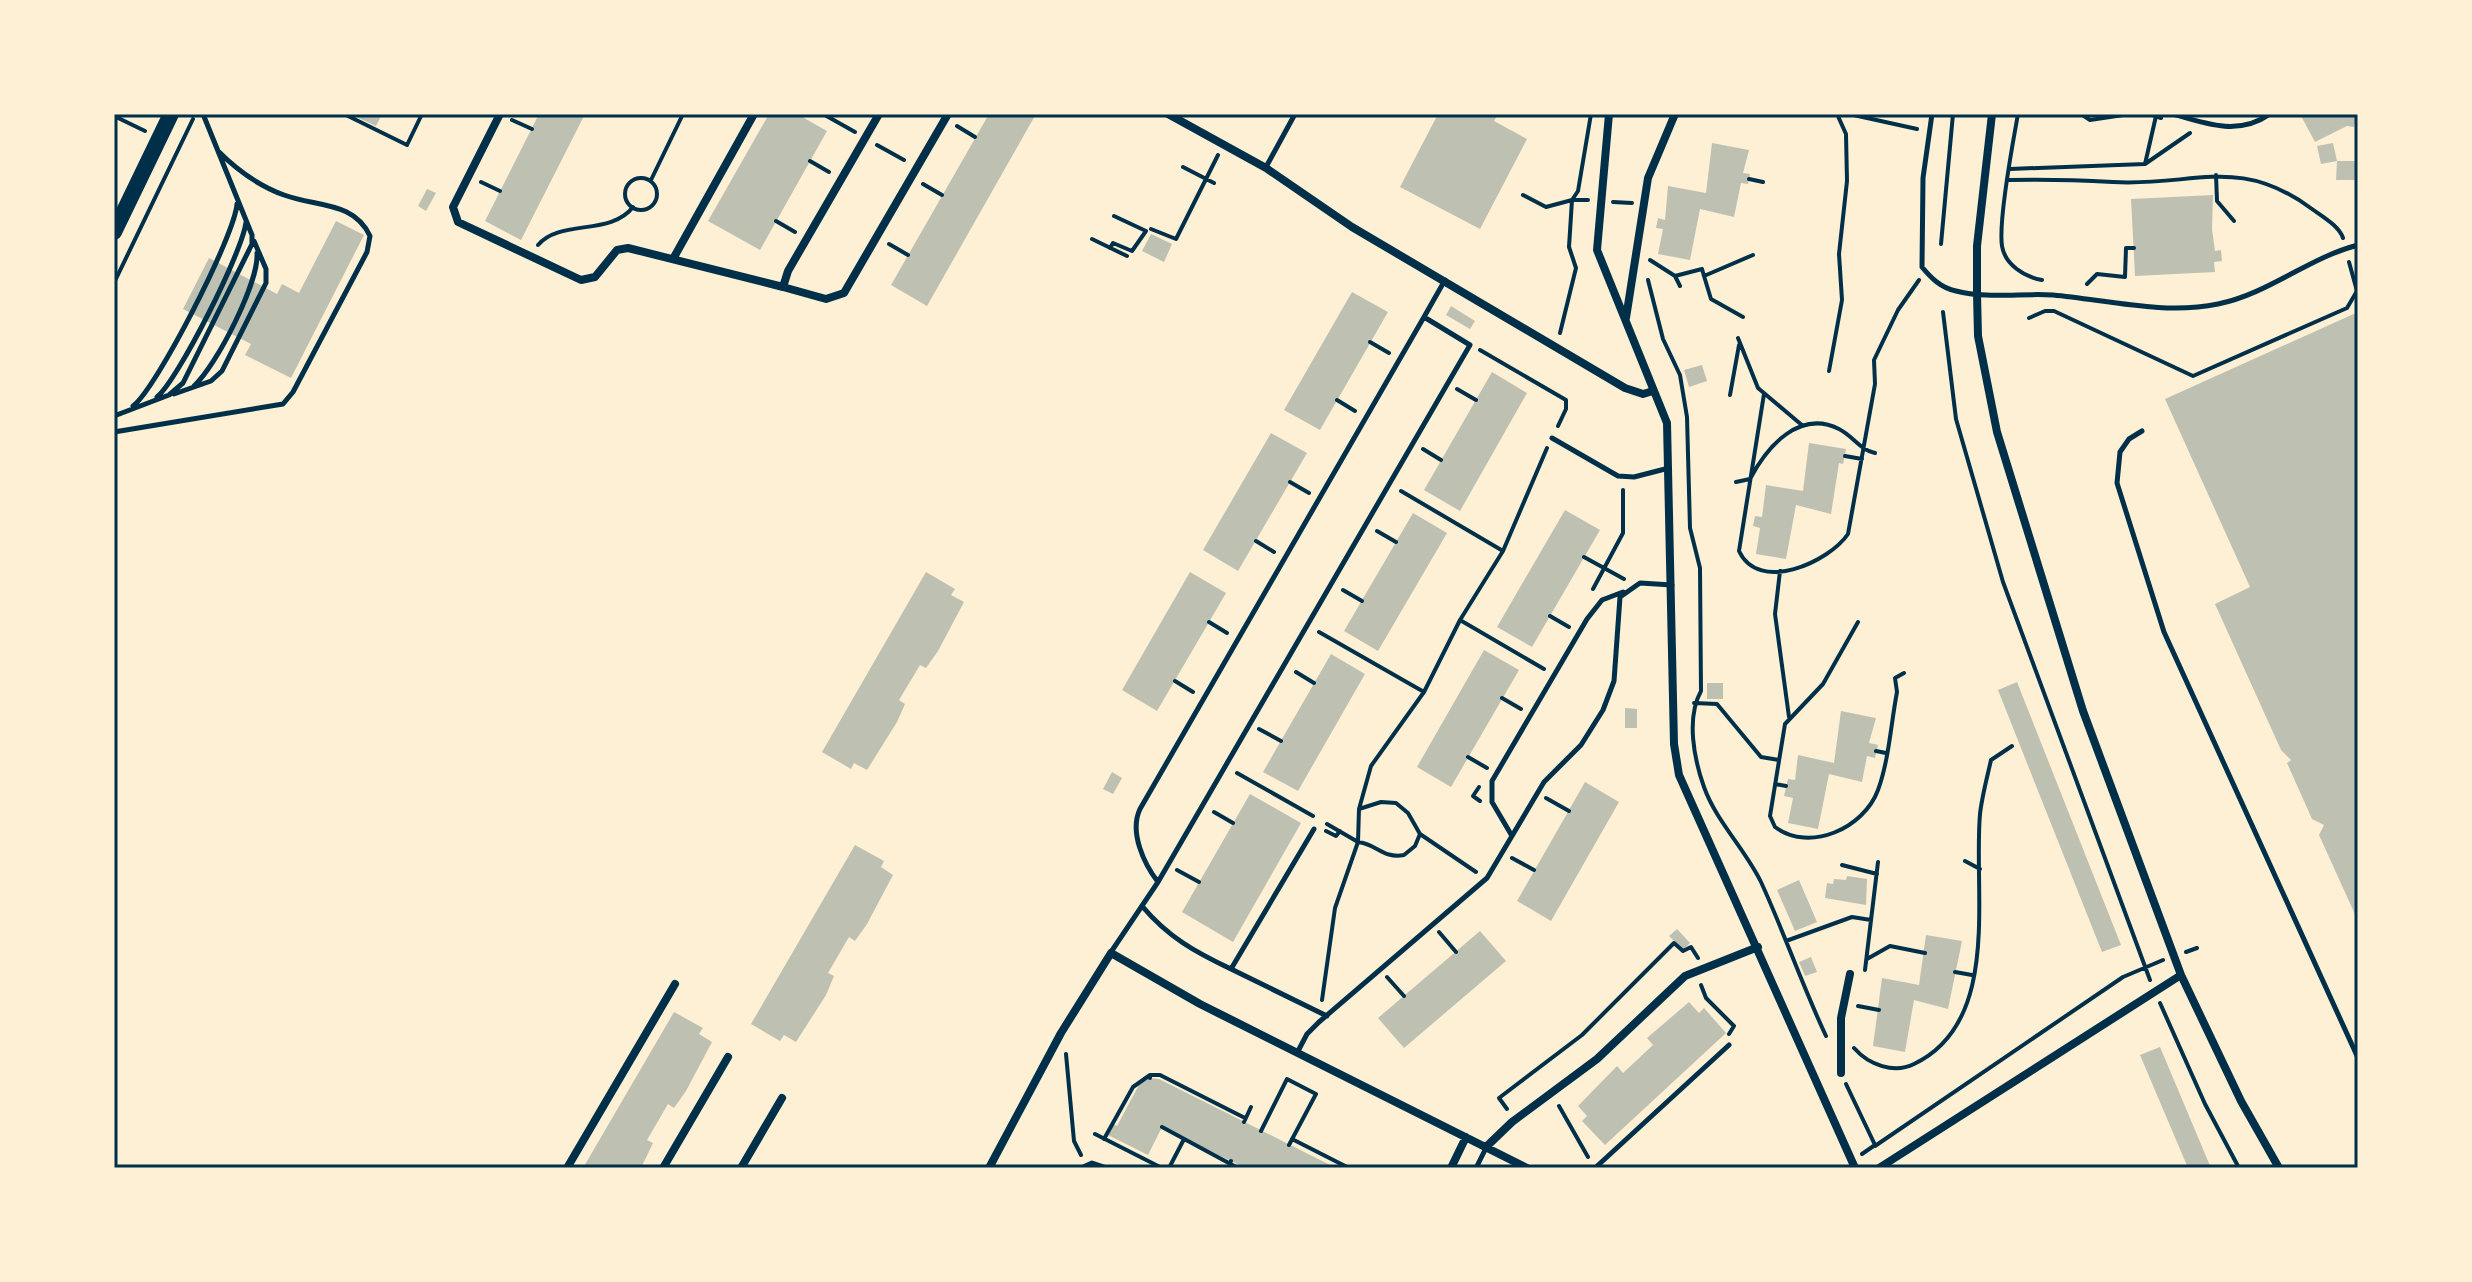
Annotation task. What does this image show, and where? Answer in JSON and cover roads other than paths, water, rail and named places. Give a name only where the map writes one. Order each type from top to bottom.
[{"type":"main road","points":[[114,232],[171,114]]},
{"type":"street","points":[[501,114],[456,198],[453,212],[458,222],[581,280],[600,274],[617,250],[628,248],[836,298],[850,286],[946,117]]},
{"type":"street","points":[[673,259],[754,114]]},
{"type":"street","points":[[783,287],[879,114]]},
{"type":"street","points":[[1168,114],[1266,168],[1352,227],[1625,388],[1643,394],[1653,391]]},
{"type":"street","points":[[1609,114],[1597,250],[1667,423],[1674,744],[1679,775],[1689,805],[1758,947],[1853,1164]]},
{"type":"street","points":[[1626,318],[1648,178],[1675,114]]},
{"type":"street","points":[[1992,114],[1977,246],[1977,294],[1978,336],[1997,432],[2083,711],[2181,975],[2241,1101],[2279,1168]]},
{"type":"street","points":[[1486,1147],[1516,1119],[1597,1059],[1671,987],[1700,969],[1758,947]]},
{"type":"street","points":[[989,1168],[1063,1028],[1111,953],[1297,1053],[1527,1168]]},
{"type":"street","points":[[1841,1073],[1841,1018],[1850,974]]},
{"type":"street","points":[[1879,1168],[2181,975]]},
{"type":"street","points":[[567,1168],[675,984]]},
{"type":"street","points":[[663,1168],[728,1057]]},
{"type":"street","points":[[741,1168],[782,1098]]},
{"type":"street","points":[[1451,1168],[1466,1137]]},
{"type":"lane","points":[[114,416],[211,381],[222,371],[266,283],[266,269],[203,114]]},
{"type":"lane","points":[[1266,168],[1295,114]]},
{"type":"lane","points":[[1932,114],[1921,223],[1922,267],[1942,285],[1977,294],[2053,295],[2177,308],[2199,307],[2242,297],[2358,245]]},
{"type":"lane","points":[[2173,114],[2201,123],[2236,127],[2270,114]]},
{"type":"lane","points":[[114,432],[283,404],[367,252],[370,236],[350,213],[274,190],[232,165],[218,151]]},
{"type":"lane","points":[[126,412],[152,385],[230,233],[238,199]]},
{"type":"lane","points":[[149,403],[174,375],[237,253],[246,221]]},
{"type":"lane","points":[[169,395],[191,373],[245,263],[252,235]]},
{"type":"lane","points":[[191,389],[208,369],[255,277],[257,248]]},
{"type":"lane","points":[[1158,882],[1140,845],[1137,815],[1445,280]]},
{"type":"lane","points":[[1111,953],[1158,882],[1470,345],[1424,317]]},
{"type":"lane","points":[[2142,431],[2129,439],[2120,452],[2117,483],[2164,632],[2358,1058]]},
{"type":"lane","points":[[1552,438],[1618,476],[1634,477],[1670,468]]},
{"type":"lane","points":[[1512,836],[1490,794],[1496,773],[1579,632],[1602,600],[1640,583],[1672,585]]},
{"type":"lane","points":[[1297,1053],[1307,1034],[1487,878],[1553,770],[1581,745],[1610,694],[1616,664],[1616,613],[1624,592]]},
{"type":"lane","points":[[1231,969],[1314,829]]},
{"type":"lane","points":[[1142,906],[1165,933],[1184,947],[1327,1016]]},
{"type":"lane","points":[[1594,1168],[1727,1047]]},
{"type":"lane","points":[[1476,1168],[1486,1147]]},
{"type":"lane","points":[[1084,1166],[1107,1168]]}]
